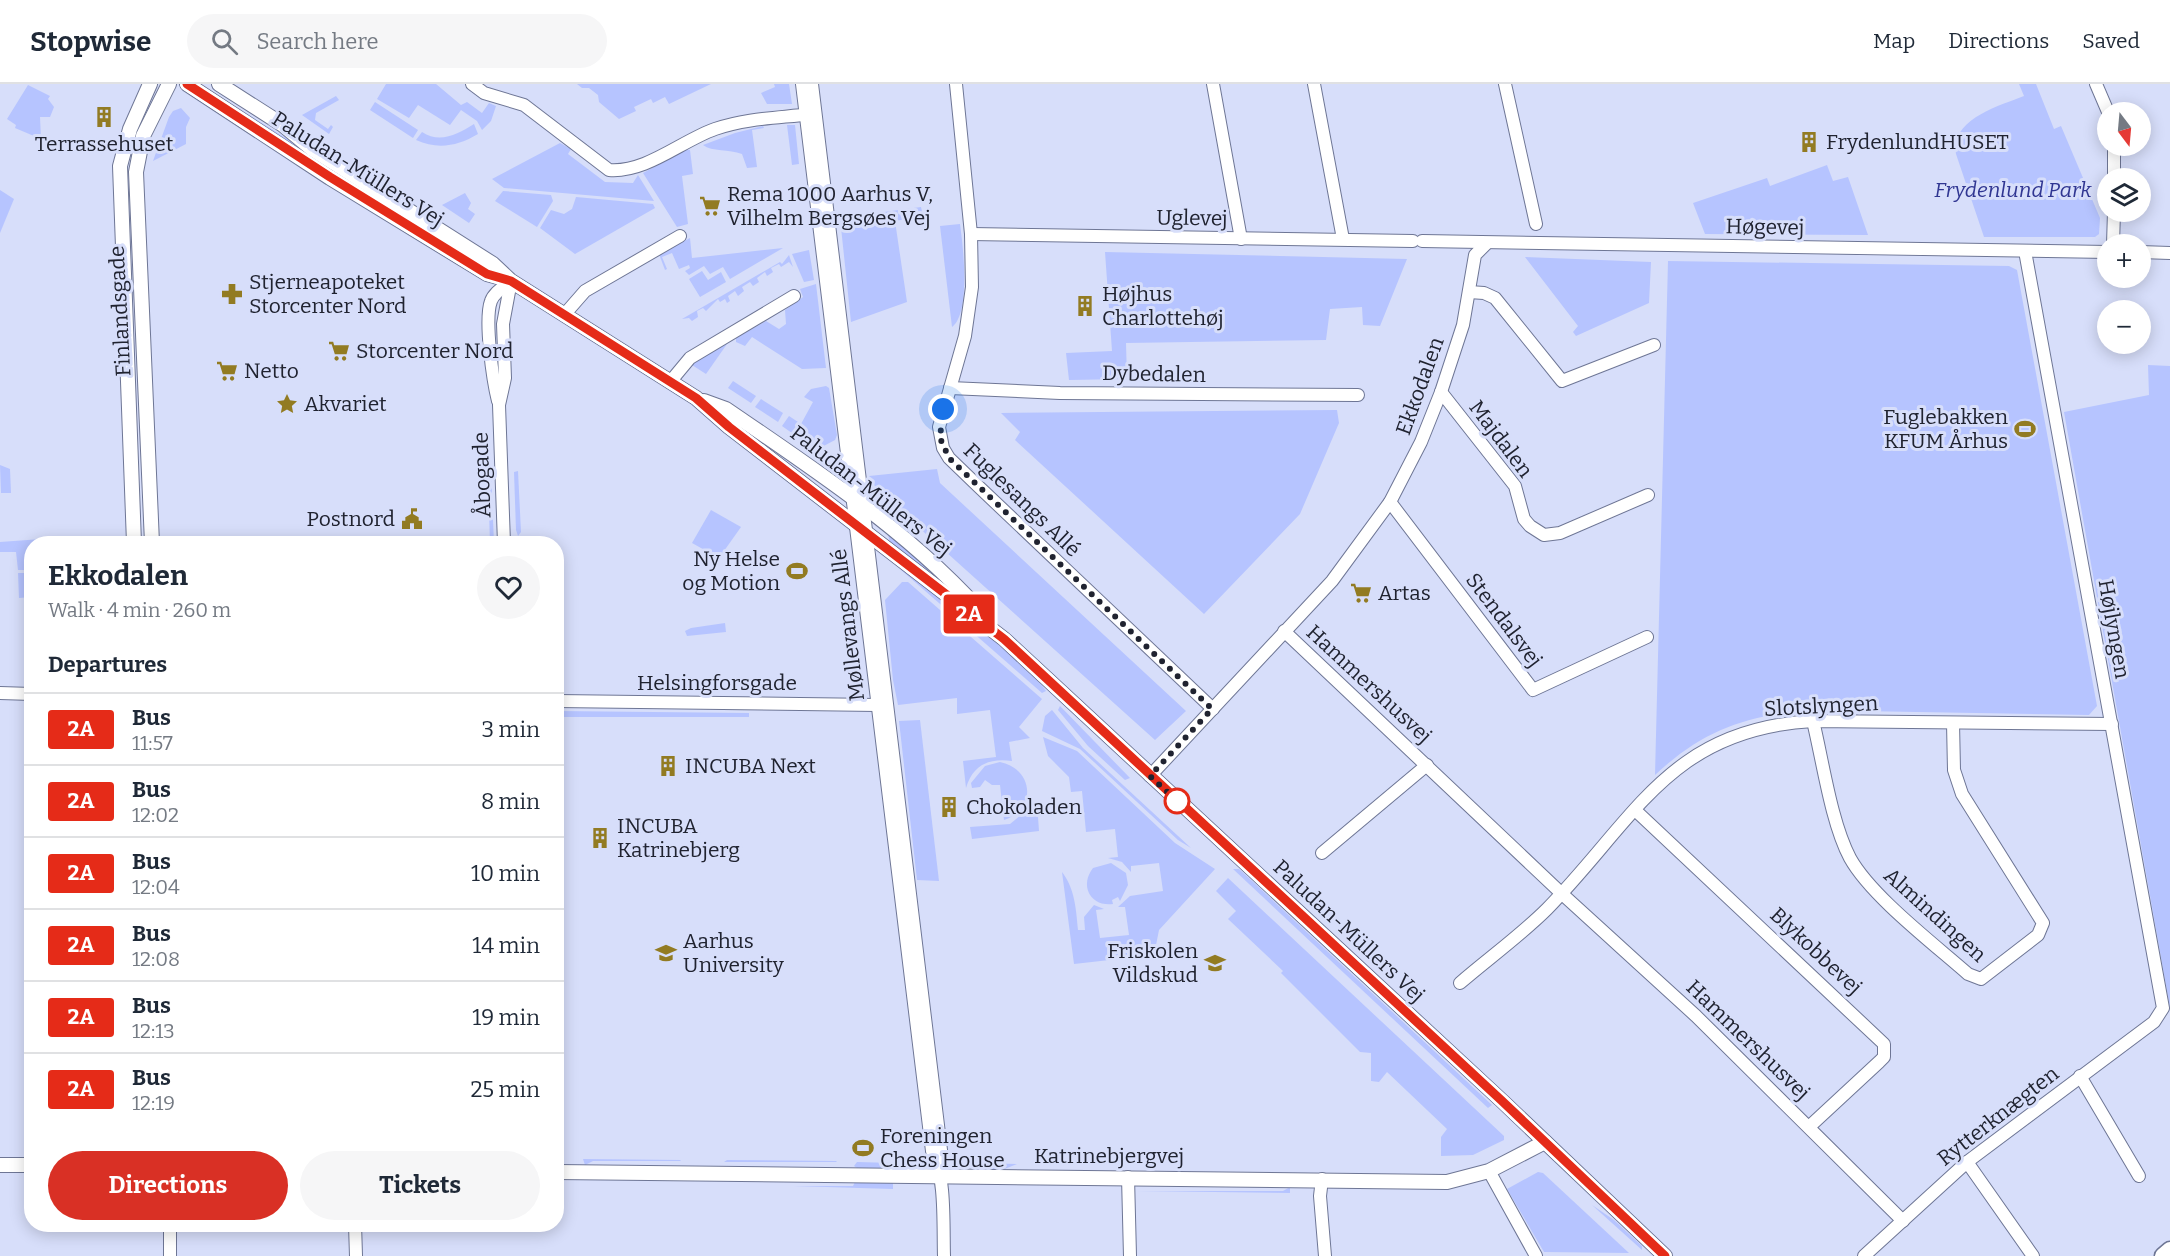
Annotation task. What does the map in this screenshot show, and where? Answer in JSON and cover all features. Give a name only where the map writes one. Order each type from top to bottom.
[{"type":"main road","points":[[2163,1256],[2170,1250]]},
{"type":"street","name":"Finlandsgade","points":[[134,536],[120,166],[130,129],[150,84]]},
{"type":"street","name":"Finlandsgade","points":[[152,536],[136,172],[143,136],[169,84]]},
{"type":"street","name":"Paludan-Müllers Vej","points":[[187,84],[330,177],[487,274],[511,281]]},
{"type":"street","name":"Paludan-Müllers Vej","points":[[219,84],[284,125],[312,149],[493,264],[511,281],[696,398],[729,427],[861,526],[1004,639],[1665,1256]]},
{"type":"street","points":[[472,84],[484,93],[524,105],[601,166],[618,171],[636,167],[696,137],[732,124],[810,115]]},
{"type":"street","name":"Møllevangs Allé","points":[[802,84],[810,115],[940,1142],[941,1150],[937,1160]]},
{"type":"street","name":"Møllevangs Allé","points":[[810,115],[812,84]]},
{"type":"street","name":"Fuglesangs Allé","points":[[956,84],[973,269],[969,316],[941,416],[940,438],[943,448],[955,464],[1212,709]]},
{"type":"street","points":[[1213,84],[1241,239]]},
{"type":"street","points":[[1314,84],[1343,239]]},
{"type":"street","points":[[1505,84],[1536,224]]},
{"type":"street","points":[[2096,84],[2104,102]]},
{"type":"street","name":"Uglevej","points":[[971,234],[1418,241]]},
{"type":"street","points":[[564,315],[585,291],[680,236]]},
{"type":"street","name":"Høgevej","points":[[1418,241],[2097,252]]},
{"type":"street","name":"Ekkodalen","points":[[1150,776],[1332,581],[1389,502],[1421,442],[1442,393],[1463,325],[1475,255],[1487,243]]},
{"type":"street","name":"Højlyngen","points":[[2025,251],[2164,1003],[2162,1014]]},
{"type":"street","points":[[2151,252],[2170,253]]},
{"type":"street","name":"Åbogade","points":[[504,536],[499,405],[492,380],[490,308],[496,293],[511,281]]},
{"type":"street","points":[[1469,292],[1484,293],[1494,298],[1562,381],[1654,345]]},
{"type":"street","points":[[670,382],[690,358],[794,296]]},
{"type":"street","name":"Dybedalen","points":[[950,388],[1060,393],[1358,395]]},
{"type":"street","name":"Majdalen","points":[[1442,393],[1515,486],[1524,519],[1537,532],[1552,535],[1560,533],[1648,495]]},
{"type":"street","name":"Paludan-Müllers Vej","points":[[696,398],[726,409],[858,503],[931,562],[974,604],[1004,639]]},
{"type":"street","name":"Stendalsvej","points":[[1389,502],[1533,690],[1647,637]]},
{"type":"street","name":"Møllevangs Allé","points":[[861,526],[877,705],[932,1151],[937,1160],[944,1256]]},
{"type":"street","name":"Hammershusvej","points":[[1284,632],[1560,892],[1696,1016],[1810,1126],[1903,1221]]},
{"type":"street","points":[[0,693],[24,694]]},
{"type":"street","name":"Helsingforsgade","points":[[564,701],[877,705]]},
{"type":"street","name":"Slotslyngen","points":[[1560,892],[1670,774],[1709,747],[1753,729],[1780,723],[1813,721],[2112,724]]},
{"type":"street","name":"Almindingen","points":[[1813,721],[1839,832],[1851,860],[1863,877],[1887,900],[1968,974],[1981,979],[2038,935],[2043,923],[1962,794],[1954,770],[1953,723]]},
{"type":"street","name":"Hammershusvej","points":[[1322,853],[1427,765]]},
{"type":"street","name":"Blykobbevej","points":[[1635,810],[1884,1044],[1884,1057],[1810,1126]]},
{"type":"street","points":[[1460,983],[1547,908],[1560,892]]},
{"type":"street","name":"Rytterknægten","points":[[1864,1256],[1967,1162],[2162,1014]]},
{"type":"street","points":[[2080,1076],[2139,1176]]},
{"type":"street","name":"Katrinebjergvej","points":[[564,1172],[1447,1182],[1489,1171],[1545,1142]]},
{"type":"street","points":[[1967,1162],[2033,1256]]},
{"type":"street","points":[[0,1165],[24,1165]]},
{"type":"street","points":[[1489,1171],[1536,1256]]},
{"type":"street","points":[[1128,1177],[1130,1256]]},
{"type":"street","points":[[1322,1179],[1320,1196],[1325,1256]]},
{"type":"street","points":[[170,1232],[170,1256]]},
{"type":"street","points":[[355,1232],[356,1256]]},
{"type":"green space","points":[[194,84],[200,84],[428,228],[426,231]]},
{"type":"green space","points":[[386,84],[436,84],[461,105],[467,102],[482,113],[489,103],[496,106],[491,121],[482,130],[477,121],[461,110],[450,125],[418,105],[409,118],[377,99]]},
{"type":"green space","points":[[577,84],[711,84],[669,104],[665,97],[653,103],[651,99],[634,107],[636,111],[619,119],[599,102],[598,95],[589,88],[582,88]]},
{"type":"green space","points":[[774,84],[789,84],[792,104],[767,104],[761,93],[775,87]]},
{"type":"green space","name":"Frydenlund Park","points":[[2019,84],[2036,84],[2054,129],[2061,126],[2097,211],[2099,234],[2095,237],[1984,237],[1956,154],[1956,142],[1968,123],[1978,116],[2024,96]]},
{"type":"green space","points":[[28,85],[50,96],[48,99],[54,107],[50,117],[40,117],[41,139],[15,128],[16,125],[7,119]]},
{"type":"green space","points":[[336,96],[339,100],[316,113],[315,120],[328,129],[331,125],[333,127],[329,134],[302,115]]},
{"type":"green space","points":[[375,102],[418,130],[413,138],[370,110]]},
{"type":"green space","points":[[181,108],[190,118],[186,127],[186,144],[153,161],[169,117],[173,111]]},
{"type":"green space","points":[[474,124],[478,134],[455,144],[440,146],[416,140],[422,132],[435,137],[449,136]]},
{"type":"green space","points":[[787,125],[795,125],[799,164],[792,165]]},
{"type":"green space","points":[[763,126],[764,128],[752,130],[757,167],[747,168],[742,154],[711,149],[703,145],[735,133]]},
{"type":"green space","points":[[560,143],[571,149],[568,154],[605,182],[633,183],[638,175],[654,201],[504,188],[492,179]]},
{"type":"green space","points":[[685,150],[690,150],[693,174],[682,176],[688,224],[677,227],[643,173]]},
{"type":"green space","points":[[1827,165],[1833,181],[1848,177],[1868,235],[1705,234],[1693,203],[1767,178],[1770,186]]},
{"type":"green space","points":[[0,190],[14,199],[0,233]]},
{"type":"green space","points":[[503,191],[551,195],[553,201],[537,227],[495,201]]},
{"type":"green space","points":[[465,193],[471,203],[468,209],[475,214],[469,223],[442,205]]},
{"type":"green space","points":[[576,197],[653,204],[655,208],[575,254],[540,228],[551,210],[564,214],[572,209]]},
{"type":"green space","points":[[921,207],[923,216],[895,221],[907,302],[851,322],[840,218]]},
{"type":"green space","points":[[960,224],[964,262],[964,294],[958,319],[952,327],[940,226]]},
{"type":"green space","points":[[690,238],[692,258],[783,248],[730,279],[723,267],[710,274],[704,266],[689,275],[685,271],[690,268],[689,265],[679,269],[672,253],[662,257],[667,269],[665,270],[659,254]]},
{"type":"green space","points":[[809,250],[814,280],[804,282],[792,254]]},
{"type":"green space","points":[[1105,252],[1407,259],[1380,326],[1363,325],[1362,307],[1330,309],[1326,340],[1126,343],[1127,379],[1069,380],[1066,353],[1112,351]]},
{"type":"green space","points":[[789,255],[793,267],[789,262],[781,267],[779,264],[771,268],[773,272],[767,276],[765,272],[757,278],[759,282],[753,286],[750,282],[742,287],[744,291],[738,296],[735,291],[728,296],[730,301],[727,303],[725,299],[720,302],[718,299],[706,311],[703,308],[697,311],[698,317],[692,321],[689,318],[682,319],[780,262],[782,264]]},
{"type":"green space","points":[[1525,257],[1651,262],[1649,303],[1576,336],[1573,332],[1578,326]]},
{"type":"green space","points":[[1668,261],[2009,266],[2017,270],[2097,706],[2089,715],[1801,710],[1779,713],[1722,729],[1689,748],[1655,775]]},
{"type":"green space","points":[[702,271],[708,280],[721,272],[726,282],[700,297],[689,279]]},
{"type":"green space","points":[[816,284],[826,368],[802,369],[752,337],[745,346],[736,342],[736,338],[766,321],[779,329],[786,324],[785,310],[803,297],[800,289]]},
{"type":"green space","points":[[727,344],[706,374],[692,365],[696,361]]},
{"type":"green space","points":[[2148,365],[2170,366],[2170,1008],[2064,412],[2149,395]]},
{"type":"green space","points":[[733,381],[756,396],[751,403],[728,388]]},
{"type":"green space","points":[[826,386],[829,388],[837,435],[835,440],[818,449],[813,448],[782,426],[789,416],[801,424],[813,402],[804,397],[811,389]]},
{"type":"green space","points":[[761,399],[783,413],[778,422],[755,407]]},
{"type":"green space","points":[[1337,410],[1339,423],[1300,514],[1204,614],[1015,440],[1020,432],[1001,413]]},
{"type":"green space","points":[[487,448],[490,449],[494,536],[490,536]]},
{"type":"green space","points":[[0,465],[10,469],[11,493],[1,493]]},
{"type":"green space","points":[[937,469],[940,483],[1186,711],[1155,740],[877,490],[869,476]]},
{"type":"green space","points":[[518,471],[521,532],[518,536],[514,472]]},
{"type":"green space","points":[[711,510],[741,527],[719,558],[692,543]]},
{"type":"green space","points":[[888,535],[921,560],[971,608],[890,542]]},
{"type":"green space","points":[[24,540],[24,570],[18,570],[16,552],[0,552],[0,542]]},
{"type":"green space","points":[[900,569],[931,588],[977,625],[1021,664],[1046,691],[1042,693]]},
{"type":"green space","points":[[18,573],[24,573],[24,598],[19,598]]},
{"type":"green space","points":[[902,582],[908,582],[1042,699],[1019,727],[1030,738],[1009,742],[1012,761],[1004,760],[983,764],[973,773],[966,788],[963,761],[996,757],[990,710],[957,714],[957,698],[898,705],[893,680],[885,600]]},
{"type":"green space","points":[[725,623],[726,632],[687,636],[685,631],[691,628]]},
{"type":"green space","points":[[1060,706],[1130,778],[1125,780],[1088,746],[1058,710]]},
{"type":"green space","points":[[1052,710],[1083,748],[1191,848],[1178,840],[1080,749],[1042,731],[1045,716]]},
{"type":"green space","points":[[564,711],[749,713],[749,717],[564,717]]},
{"type":"green space","points":[[920,720],[939,881],[917,880],[899,721]]},
{"type":"green space","points":[[1043,737],[1077,751],[1175,843],[1215,869],[1159,930],[1154,955],[1074,964],[1062,872],[1072,892],[1078,930],[1085,930],[1084,917],[1094,905],[1104,909],[1096,910],[1100,938],[1129,935],[1125,907],[1118,907],[1130,896],[1163,891],[1159,863],[1131,866],[1131,872],[1122,862],[1108,858],[1118,857],[1115,829],[1086,832],[1082,791],[1071,792],[1069,777],[1048,756]]},
{"type":"green space","points":[[1000,762],[1020,772],[1027,790],[1022,807],[1015,815],[1004,820],[1000,785],[992,785],[985,780],[980,787],[972,788],[971,783],[985,766]]},
{"type":"green space","points":[[1027,810],[1038,817],[1039,831],[972,839],[970,827],[1010,824]]},
{"type":"green space","points":[[1111,863],[1126,873],[1128,885],[1120,901],[1118,897],[1112,900],[1113,904],[1105,904],[1093,899],[1087,888],[1087,882],[1093,868]]},
{"type":"green space","points":[[1233,869],[1239,869],[1250,879],[1492,1105],[1488,1108]]},
{"type":"green space","points":[[1228,878],[1504,1136],[1504,1140],[1473,1155],[1441,1156],[1441,1137],[1447,1129],[1387,1072],[1379,1082],[1371,1081],[1371,1053],[1360,1052],[1281,973],[1283,971],[1228,919],[1236,911],[1216,891]]},
{"type":"green space","points":[[583,1159],[681,1161],[593,1161],[585,1165]]},
{"type":"green space","points":[[727,1160],[836,1161],[837,1162],[724,1162]]},
{"type":"green space","points":[[857,1162],[893,1163],[893,1168],[857,1168],[854,1166]]},
{"type":"green space","points":[[977,1163],[1017,1164],[1002,1170],[975,1170],[974,1165]]},
{"type":"green space","points":[[1538,1172],[1543,1173],[1629,1253],[1544,1252],[1507,1189]]},
{"type":"green space","points":[[855,1182],[893,1183],[893,1189],[793,1186],[853,1186]]},
{"type":"green space","points":[[1290,1187],[1290,1193],[1137,1191],[1283,1191]]},
{"type":"green space","points":[[1592,1205],[1614,1220],[1642,1246],[1642,1250]]},
{"type":"bus line","name":"2A","points":[[187,84],[349,189],[487,274],[511,281],[696,398],[729,427],[866,530],[1004,639],[1501,1100],[1665,1256]]},
{"type":"place","name":"Terrassehuset","points":[[104,117]]},
{"type":"place","name":"FrydenlundHUSET","points":[[1809,142]]},
{"type":"place","name":"Rema 1000 Aarhus V, Vilhelm Bergsøes Vej","points":[[710,206]]},
{"type":"place","name":"Stjerneapoteket Storcenter Nord","points":[[232,294]]},
{"type":"place","name":"Højhus Charlottehøj","points":[[1085,306]]},
{"type":"place","name":"Storcenter Nord","points":[[339,351]]},
{"type":"place","name":"Netto","points":[[227,371]]},
{"type":"place","name":"Akvariet","points":[[287,404]]},
{"type":"place","name":"Fuglebakken KFUM Århus","points":[[2025,429]]},
{"type":"place","name":"Postnord","points":[[412,519]]},
{"type":"place","name":"Ny Helse og Motion","points":[[797,571]]},
{"type":"place","name":"Artas","points":[[1361,593]]},
{"type":"place","name":"INCUBA Next","points":[[668,766]]},
{"type":"place","name":"Chokoladen","points":[[949,807]]},
{"type":"place","name":"INCUBA Katrinebjerg","points":[[600,838]]},
{"type":"place","name":"Aarhus University","points":[[666,953]]},
{"type":"place","name":"Friskolen Vildskud","points":[[1215,963]]},
{"type":"place","name":"Foreningen Chess House","points":[[863,1148]]},
{"type":"route","points":[[943,409],[939,427],[940,438],[949,458],[1212,709],[1150,776],[1179,803],[1177,801]]}]
